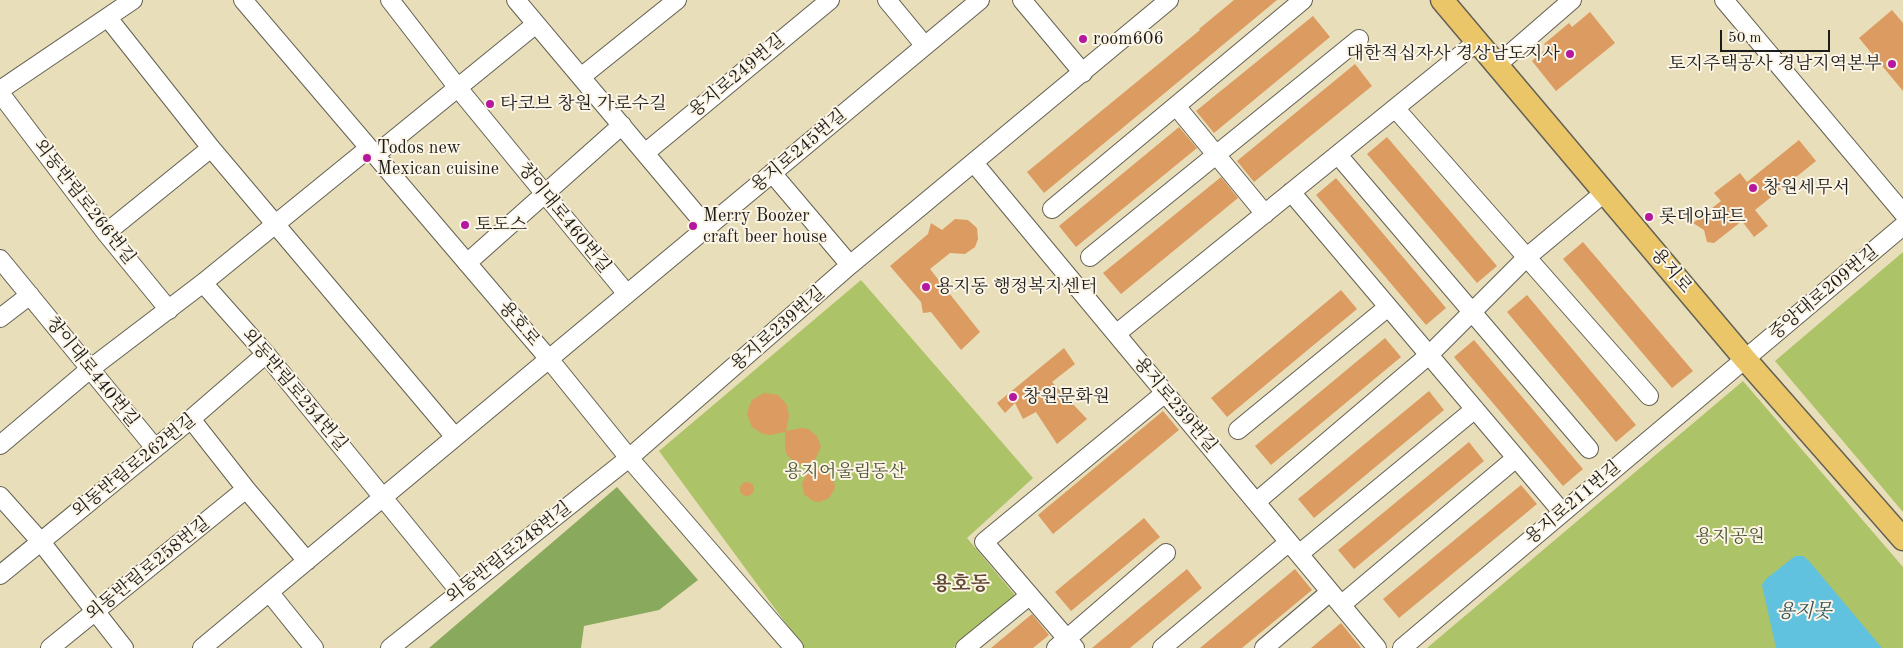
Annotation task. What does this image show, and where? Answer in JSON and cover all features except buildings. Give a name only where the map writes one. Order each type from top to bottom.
[{"type":"main road","name":"용지로","points":[[1442,0],[1745,359],[1903,539]]},
{"type":"street","points":[[0,92],[133,0]]},
{"type":"street","name":"용호로","points":[[243,0],[549,359],[629,458],[794,648]]},
{"type":"street","name":"창이대로460번길","points":[[390,0],[458,88],[627,294]]},
{"type":"street","points":[[517,0],[707,227]]},
{"type":"street","points":[[581,78],[677,0]]},
{"type":"street","name":"용지로249번길","points":[[645,153],[830,0]]},
{"type":"street","points":[[887,0],[925,46]]},
{"type":"street","name":"용지로245번길","points":[[549,359],[980,0]]},
{"type":"street","points":[[1022,0],[1082,73]]},
{"type":"street","name":"용지로239번길","points":[[629,458],[850,266],[1170,0]]},
{"type":"street","points":[[1052,209],[1303,0]]},
{"type":"street","points":[[1497,65],[1572,0]]},
{"type":"street","points":[[1724,0],[1903,213]]},
{"type":"street","points":[[108,18],[210,148],[456,437]]},
{"type":"street","points":[[0,445],[90,369],[169,310],[275,224],[458,88],[536,24]]},
{"type":"street","points":[[1090,257],[1359,39]]},
{"type":"street","points":[[1116,334],[1478,41]]},
{"type":"street","name":"외동반림로266번길","points":[[0,92],[106,233],[169,310]]},
{"type":"street","points":[[1176,106],[1265,214]]},
{"type":"street","points":[[1395,108],[1649,396]]},
{"type":"street","points":[[467,264],[622,125]]},
{"type":"street","points":[[106,233],[210,148]]},
{"type":"street","points":[[1338,155],[1589,449]]},
{"type":"street","name":"용지로239번길","points":[[974,163],[1377,648]]},
{"type":"street","points":[[772,173],[850,266]]},
{"type":"street","points":[[1291,192],[1562,512]]},
{"type":"street","points":[[1256,502],[1429,355],[1527,257],[1605,192]]},
{"type":"street","name":"중앙대로209번길","points":[[1745,359],[1903,226]]},
{"type":"street","name":"창이대로440번길","points":[[0,259],[155,448]]},
{"type":"street","name":"외동반림로254번길","points":[[203,283],[266,354],[460,592]]},
{"type":"street","points":[[0,318],[30,295]]},
{"type":"street","points":[[1238,430],[1388,307]]},
{"type":"street","name":"외동반림로262번길","points":[[0,575],[191,419],[266,354]]},
{"type":"street","points":[[202,648],[549,359]]},
{"type":"street","name":"용지로211번길","points":[[1402,648],[1745,359]]},
{"type":"street","points":[[1165,393],[984,542],[1029,596],[1066,645],[1166,553]]},
{"type":"street","points":[[1162,648],[1475,409]]},
{"type":"street","points":[[191,419],[246,489],[307,561]]},
{"type":"street","name":"외동반림로248번길","points":[[390,648],[629,458]]},
{"type":"street","points":[[1264,648],[1336,599],[1516,458]]},
{"type":"street","name":"외동반림로258번길","points":[[50,648],[246,489]]},
{"type":"street","points":[[0,496],[41,542],[124,648]]},
{"type":"street","points":[[269,592],[314,648]]},
{"type":"street","points":[[965,648],[1029,596]]},
{"type":"green space","points":[[1903,252],[1903,512],[1775,361]]},
{"type":"green space","name":"용지어울림동산","points":[[861,280],[1033,478],[967,538],[1015,595],[953,648],[804,648],[659,451]]},
{"type":"green space","name":"용지공원","points":[[1743,381],[1903,567],[1903,648],[1427,648]]},
{"type":"green space","points":[[617,487],[698,580],[659,610],[584,626],[581,648],[429,648]]},
{"type":"water","name":"용지못","points":[[1795,556],[1803,556],[1809,561],[1882,648],[1776,648],[1762,585],[1766,579]]},
{"type":"place","name":"room606","points":[[1083,39]]},
{"type":"place","name":"대한적십자사 경상남도지사","points":[[1570,54]]},
{"type":"place","name":"토지주택공사 경남지역본부","points":[[1892,64]]},
{"type":"place","name":"타코브 창원 가로수길","points":[[490,104]]},
{"type":"place","name":"Todos new Mexican cuisine","points":[[367,158]]},
{"type":"place","name":"창원세무서","points":[[1753,188]]},
{"type":"place","name":"롯데아파트","points":[[1649,217]]},
{"type":"place","name":"토도스","points":[[465,225]]},
{"type":"place","name":"Merry Boozer craft beer house","points":[[693,226]]},
{"type":"place","name":"용지동 행정복지센터","points":[[926,287]]},
{"type":"place","name":"창원문화원","points":[[1013,397]]},
{"type":"district","name":"용호동","points":[[961,585]]}]
